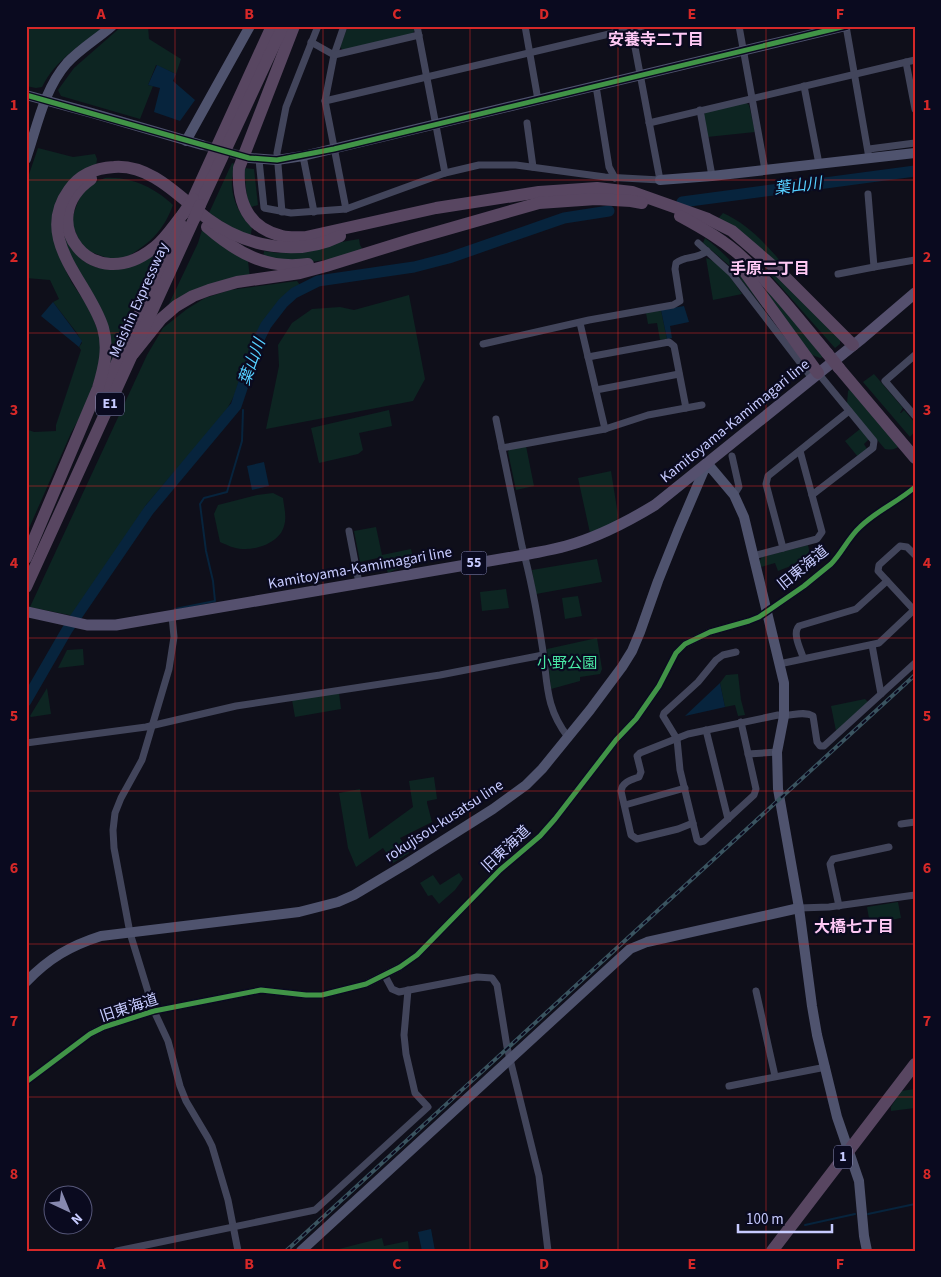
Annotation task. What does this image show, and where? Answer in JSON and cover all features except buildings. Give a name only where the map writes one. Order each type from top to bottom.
[{"type":"highway","name":"Meishin Expressway","points":[[196,202],[272,26]]},
{"type":"highway","name":"Meishin Expressway","points":[[26,558],[187,216],[196,202],[283,26]]},
{"type":"highway","points":[[294,26],[239,168],[238,185],[242,204],[248,215],[258,226],[284,237],[306,237],[400,215],[463,203],[540,192],[579,188],[632,192],[669,204],[732,231],[782,274],[853,344]]},
{"type":"highway","points":[[26,558],[98,388],[106,360],[106,343],[97,313],[68,262],[58,235],[59,209],[64,197],[72,186],[91,171],[117,166],[132,169],[158,180],[220,227],[247,240],[264,245],[294,247],[316,245],[363,225]]},
{"type":"highway","points":[[187,216],[145,254],[123,264],[110,265],[97,262],[86,256],[76,247],[70,236],[68,225],[68,212],[74,199],[89,180],[112,173],[128,175],[154,187],[244,254],[259,260],[278,265],[299,266],[355,256]]},
{"type":"highway","points":[[132,354],[161,319],[176,306],[208,290],[237,282],[300,273],[539,203],[596,199],[632,201],[654,206],[680,216],[718,239],[743,258],[829,351],[908,444],[915,458]]},
{"type":"highway","points":[[691,214],[725,237],[748,256],[776,284],[829,351]]},
{"type":"highway","name":"Meishin Expressway","points":[[26,587],[132,354],[187,216]]},
{"type":"highway","points":[[718,239],[747,274],[815,375]]},
{"type":"highway","name":"1","points":[[772,1251],[915,1064]]},
{"type":"main road","name":"Kamitoyama-Kamimagari line","points":[[28,612],[87,625],[116,625],[524,555],[566,546],[596,536],[623,524],[655,505],[915,293]]},
{"type":"street","points":[[26,159],[53,83],[67,63],[78,52],[112,26]]},
{"type":"street","points":[[186,141],[250,26]]},
{"type":"street","points":[[282,212],[278,160],[286,107],[318,26]]},
{"type":"street","points":[[344,26],[334,56],[325,101],[346,209]]},
{"type":"street","points":[[417,26],[446,173]]},
{"type":"street","points":[[524,26],[538,100]]},
{"type":"street","points":[[325,101],[643,26]]},
{"type":"street","points":[[738,26],[765,170]]},
{"type":"street","points":[[869,153],[846,26],[303,156],[278,160],[254,159],[264,208],[291,213],[346,209],[446,173],[479,165],[516,165],[615,178],[660,180],[818,164],[869,153],[915,143]]},
{"type":"street","points":[[631,28],[660,180]]},
{"type":"street","points":[[311,42],[334,56],[419,35]]},
{"type":"street","points":[[649,123],[915,60]]},
{"type":"street","points":[[906,62],[915,108]]},
{"type":"street","points":[[596,86],[609,167],[615,178]]},
{"type":"street","points":[[804,86],[818,164]]},
{"type":"street","points":[[26,95],[92,112],[202,145]]},
{"type":"street","points":[[700,110],[712,176]]},
{"type":"street","points":[[527,122],[533,167]]},
{"type":"street","points":[[869,153],[915,153]]},
{"type":"street","points":[[303,156],[314,212]]},
{"type":"street","points":[[868,194],[874,267]]},
{"type":"street","points":[[698,243],[732,274],[815,375],[874,441],[873,448],[812,496]]},
{"type":"street","points":[[483,344],[580,322],[673,305],[680,301],[676,263],[681,259],[700,257],[707,251]]},
{"type":"street","points":[[838,274],[915,260]]},
{"type":"street","points":[[580,322],[605,429]]},
{"type":"street","points":[[588,357],[669,342],[674,346],[686,408]]},
{"type":"street","points":[[915,355],[885,381],[915,416]]},
{"type":"street","points":[[596,390],[679,374]]},
{"type":"street","points":[[502,448],[605,429],[648,415],[702,406]]},
{"type":"street","points":[[783,548],[766,484],[768,476],[849,411]]},
{"type":"street","points":[[496,419],[527,562],[549,701],[556,720],[568,737]]},
{"type":"street","points":[[753,556],[817,539],[822,532],[800,451]]},
{"type":"street","points":[[732,456],[739,487],[734,495]]},
{"type":"street","points":[[707,464],[734,495],[744,517],[784,683],[784,716],[777,752],[778,789],[799,908],[817,1035],[837,1117],[861,1190],[867,1251]]},
{"type":"street","name":"rokujisou-kusatsu line","points":[[26,982],[61,953],[77,944],[101,936],[299,912],[338,902],[354,895],[406,864],[508,798],[542,769],[622,667],[632,651],[678,531],[707,464]]},
{"type":"street","name":"旧東海道","points":[[26,1082],[90,1034],[104,1027],[154,1011],[261,990],[306,996],[322,995],[366,984],[385,976],[417,955],[500,870],[540,836],[555,819],[616,740],[636,719],[655,693],[668,665],[680,648],[699,636],[749,621],[766,612],[804,586],[837,558],[850,537],[861,525],[902,498],[915,486]]},
{"type":"street","points":[[349,531],[359,583]]},
{"type":"street","points":[[779,664],[803,657],[879,642],[914,610],[878,571],[879,565],[900,546],[907,547],[915,555]]},
{"type":"street","points":[[803,657],[795,632],[796,628],[856,609],[887,581]]},
{"type":"street","points":[[172,616],[173,654],[142,760],[120,798],[115,813],[114,848],[130,933],[154,1011],[168,1041],[180,1086],[186,1101],[212,1146],[228,1200],[238,1251]]},
{"type":"street","points":[[872,644],[881,694]]},
{"type":"street","points":[[736,652],[723,655],[716,660],[698,682],[664,713],[664,720],[676,739],[680,770],[697,840],[700,842],[704,841],[728,819],[754,794],[756,789],[741,722]]},
{"type":"street","points":[[26,743],[152,725],[249,704],[440,675],[543,654]]},
{"type":"street","points":[[693,824],[637,839],[631,835],[621,791],[624,783],[639,777],[641,772],[637,756],[640,753],[706,730],[778,715],[808,713],[813,716],[817,742],[820,746],[824,746],[915,663]]},
{"type":"street","points":[[706,730],[728,819]]},
{"type":"street","points":[[748,754],[777,752]]},
{"type":"street","points":[[625,805],[685,788]]},
{"type":"street","points":[[901,824],[915,822]]},
{"type":"street","points":[[838,906],[830,864],[833,859],[889,848]]},
{"type":"street","points":[[301,1251],[630,949],[647,942],[799,908],[838,906],[915,895]]},
{"type":"street","points":[[385,976],[392,989],[399,992],[477,977],[492,978],[497,984],[511,1057],[539,1176],[548,1251]]},
{"type":"street","points":[[117,1251],[315,1210],[428,1106],[416,1093],[406,1054],[404,1035],[408,990]]},
{"type":"street","points":[[756,991],[775,1076]]},
{"type":"street","points":[[729,1086],[826,1067]]},
{"type":"green space","points":[[26,26],[105,26],[62,60],[54,68],[42,87],[36,88],[26,86]]},
{"type":"green space","points":[[122,26],[148,26],[149,39],[181,59],[176,74],[156,65],[148,85],[153,86],[140,119],[61,96],[58,90],[74,68]]},
{"type":"green space","points":[[348,26],[414,26],[415,30],[412,34],[343,50],[340,47]]},
{"type":"green space","points":[[745,102],[749,105],[755,132],[707,137],[703,116],[706,112]]},
{"type":"green space","points":[[38,148],[73,157],[95,154],[97,159],[96,166],[55,206],[52,218],[52,231],[63,265],[72,283],[89,308],[101,339],[101,358],[87,404],[71,433],[26,535],[26,429],[34,432],[56,431],[56,425],[81,350],[79,347],[82,343],[77,333],[53,302],[59,299],[50,280],[26,278],[26,183]]},
{"type":"green space","points":[[232,163],[235,164],[232,190],[241,214],[252,228],[250,239],[209,213]]},
{"type":"green space","points":[[244,168],[254,169],[258,205],[248,208]]},
{"type":"green space","points":[[105,178],[124,179],[142,184],[158,193],[173,205],[164,224],[152,239],[118,262],[83,249],[71,222],[85,190],[90,185]]},
{"type":"green space","points":[[723,213],[745,226],[764,242],[796,281],[717,220]]},
{"type":"green space","points":[[63,223],[72,249],[80,258],[100,268],[110,270],[121,269],[132,266],[152,254],[155,255],[113,347],[116,350],[109,366],[109,351],[66,252]]},
{"type":"green space","points":[[202,230],[248,261],[250,278],[167,308],[198,243]]},
{"type":"green space","points":[[705,238],[717,247],[737,269],[780,329],[731,267],[703,243]]},
{"type":"green space","points":[[359,239],[363,250],[334,259],[301,263],[263,258],[264,251],[278,253]]},
{"type":"green space","points":[[706,258],[722,268],[742,294],[713,300]]},
{"type":"green space","points":[[768,266],[840,338],[840,344],[835,348],[765,269]]},
{"type":"green space","points":[[297,281],[300,285],[282,300],[265,321],[249,349],[235,394],[225,413],[146,505],[74,616],[30,607],[147,355],[163,328],[187,309],[205,298],[230,290]]},
{"type":"green space","points":[[768,289],[824,357],[820,358],[810,354],[765,291]]},
{"type":"green space","points":[[409,295],[425,379],[413,401],[266,429],[279,366],[278,345],[292,323],[312,309],[340,307],[354,310]]},
{"type":"green space","points":[[661,310],[667,339],[660,340],[657,323],[648,324],[646,313]]},
{"type":"green space","points":[[874,374],[903,408],[900,413],[904,410],[915,423],[915,431],[910,437],[863,382]]},
{"type":"green space","points":[[852,388],[900,445],[898,447],[885,449],[847,404],[848,391]]},
{"type":"green space","points":[[389,410],[392,426],[359,433],[363,450],[358,454],[319,463],[311,428]]},
{"type":"green space","points":[[860,429],[869,439],[864,444],[867,449],[858,457],[845,441]]},
{"type":"green space","points":[[526,446],[534,486],[516,490],[508,452],[509,450]]},
{"type":"green space","points":[[611,471],[618,515],[617,521],[590,533],[578,478]]},
{"type":"green space","points":[[273,493],[283,498],[285,519],[282,532],[273,541],[248,549],[231,547],[220,542],[214,514],[218,505]]},
{"type":"green space","points":[[376,527],[382,555],[411,549],[415,566],[399,568],[388,573],[382,557],[360,562],[354,531]]},
{"type":"green space","points":[[808,545],[811,558],[778,571],[775,563],[761,567],[759,562],[762,557]]},
{"type":"green space","points":[[597,559],[602,582],[536,594],[532,570]]},
{"type":"green space","points":[[506,589],[509,608],[482,611],[480,592]]},
{"type":"green space","points":[[578,596],[582,616],[565,619],[562,598]]},
{"type":"green space","name":"小野公園","points":[[597,638],[602,669],[600,674],[580,677],[580,681],[551,689],[547,649]]},
{"type":"green space","points":[[83,649],[84,665],[58,668],[67,650]]},
{"type":"green space","points":[[738,674],[745,715],[738,716],[735,705],[725,707],[720,683],[726,675]]},
{"type":"green space","points":[[47,688],[51,714],[31,717],[30,716]]},
{"type":"green space","points":[[339,693],[341,709],[295,717],[292,700]]},
{"type":"green space","points":[[865,699],[868,702],[836,731],[831,706]]},
{"type":"green space","points":[[434,777],[437,799],[427,801],[432,822],[400,838],[409,853],[393,863],[383,848],[356,867],[348,848],[339,793],[360,789],[369,839],[413,807],[409,781]]},
{"type":"green space","points":[[459,873],[463,879],[455,890],[439,904],[432,895],[428,896],[420,883],[433,875],[440,885]]},
{"type":"green space","points":[[898,902],[901,918],[870,924],[867,907]]},
{"type":"green space","points":[[915,1089],[915,1108],[891,1111],[891,1107],[901,1091]]},
{"type":"green space","points":[[382,1238],[384,1246],[408,1241],[409,1251],[340,1251],[339,1249]]},
{"type":"water","points":[[157,65],[176,74],[173,81],[195,100],[180,121],[154,112],[160,88],[148,85]]},
{"type":"water","points":[[53,302],[82,341],[79,347],[41,316]]},
{"type":"water","points":[[684,306],[689,322],[670,326],[672,338],[667,339],[661,310]]},
{"type":"water","points":[[264,462],[269,486],[252,490],[247,466]]},
{"type":"water","points":[[720,683],[725,707],[685,716]]},
{"type":"water","points":[[431,1229],[435,1251],[422,1251],[418,1232]]},
{"type":"waterway","name":"葉山川","points":[[682,202],[915,171]]},
{"type":"waterway","name":"葉山川","points":[[26,701],[67,630],[149,510],[236,406],[258,341],[266,325],[283,303],[294,293],[318,281],[414,267],[449,258],[564,218],[609,211]]},
{"type":"waterway","name":"葉山川","points":[[236,406],[239,395]]},
{"type":"waterway","points":[[175,609],[215,601],[200,504],[204,498],[227,492],[242,441],[243,410]]},
{"type":"waterway","points":[[868,1214],[915,1204]]},
{"type":"waterway","points":[[805,1225],[855,1214]]},
{"type":"tunnel","points":[[202,145],[249,158]]},
{"type":"railway","points":[[286,1251],[915,675]]},
{"type":"cycle path","points":[[26,95],[249,158],[277,160],[334,149],[846,26]]},
{"type":"cycle path","points":[[26,1082],[90,1034],[104,1027],[154,1011],[261,990],[322,995],[366,984],[400,967],[417,955],[500,870],[540,836],[616,740],[636,719],[659,686],[676,653],[685,644],[710,632],[759,617],[804,586],[831,564],[860,527],[915,487]]},
{"type":"district","name":"安養寺二丁目","points":[[656,40]]},
{"type":"district","name":"手原二丁目","points":[[770,269]]},
{"type":"district","name":"大橋七丁目","points":[[854,927]]}]
